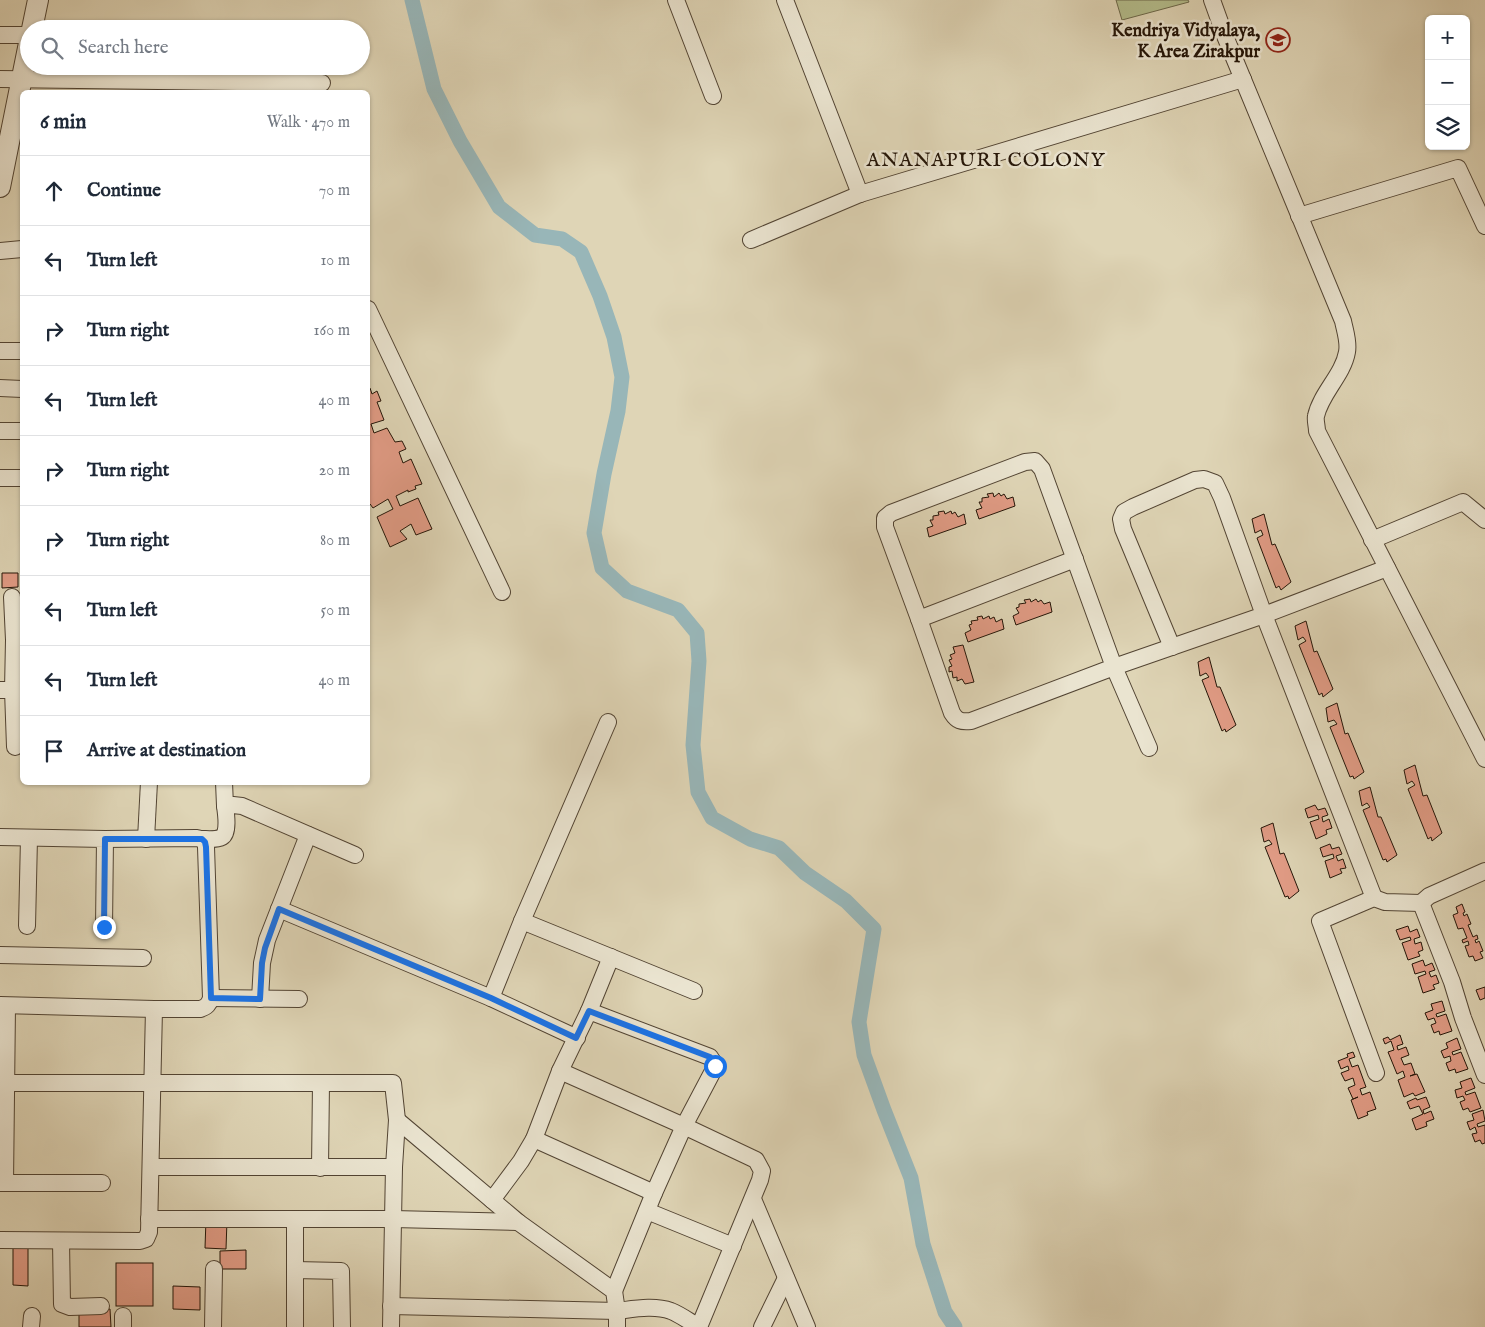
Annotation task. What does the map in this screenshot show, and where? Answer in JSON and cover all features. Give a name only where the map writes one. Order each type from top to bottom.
[{"type":"street","points":[[34,20],[38,0]]},
{"type":"street","points":[[676,0],[713,96]]},
{"type":"street","points":[[785,0],[860,194]]},
{"type":"street","points":[[1212,0],[1343,321],[1347,339],[1347,351],[1343,364],[1316,416],[1317,431],[1485,759]]},
{"type":"street","points":[[0,35],[20,35]]},
{"type":"street","points":[[0,187],[23,75]]},
{"type":"street","points":[[0,79],[270,87],[322,83]]},
{"type":"street","points":[[751,240],[860,194],[1243,79]]},
{"type":"street","points":[[1299,216],[1458,168],[1485,226]]},
{"type":"street","points":[[0,251],[20,249]]},
{"type":"street","points":[[370,313],[502,592]]},
{"type":"street","points":[[0,351],[20,351]]},
{"type":"street","points":[[0,388],[20,389]]},
{"type":"street","points":[[0,431],[20,431]]},
{"type":"street","points":[[1149,748],[1114,666],[1042,469],[1035,461],[1024,462],[891,513],[885,518],[884,527],[952,712],[956,719],[962,722],[971,721],[1114,666],[1264,614],[1387,568]]},
{"type":"street","points":[[0,478],[20,478]]},
{"type":"street","points":[[1172,646],[1120,519],[1124,512],[1134,507],[1194,480],[1204,479],[1215,483],[1222,498],[1264,614],[1374,898]]},
{"type":"street","points":[[1372,540],[1463,502],[1485,520]]},
{"type":"street","points":[[919,619],[1075,559]]},
{"type":"street","points":[[12,597],[7,640],[15,747]]},
{"type":"street","points":[[491,998],[522,921],[608,722]]},
{"type":"street","points":[[146,839],[149,785]]},
{"type":"street","points":[[0,837],[105,839],[220,838],[226,831],[224,785]]},
{"type":"street","points":[[225,806],[242,806],[355,855]]},
{"type":"street","points":[[260,999],[262,963],[265,948],[308,835]]},
{"type":"street","points":[[28,926],[30,838]]},
{"type":"street","points":[[104,927],[105,839]]},
{"type":"street","points":[[102,1183],[2,1183],[7,1083],[4,1005],[154,1010],[200,1009],[206,1007],[211,998],[206,847],[202,839]]},
{"type":"street","points":[[1376,1073],[1320,921],[1374,898],[1385,902],[1421,903],[1429,896],[1485,871]]},
{"type":"street","points":[[1421,903],[1452,982],[1463,1018],[1485,1075]]},
{"type":"street","points":[[279,909],[491,998],[576,1038]]},
{"type":"street","points":[[522,921],[694,991]]},
{"type":"street","points":[[0,954],[143,958]]},
{"type":"street","points":[[492,1200],[534,1140],[560,1071],[589,1011],[611,957]]},
{"type":"street","points":[[211,998],[300,999]]},
{"type":"street","points":[[0,1240],[140,1241],[146,1239],[149,1232],[154,1010]]},
{"type":"street","points":[[589,1011],[710,1057],[714,1061],[715,1066],[684,1126],[614,1291],[617,1319]]},
{"type":"street","points":[[391,1306],[617,1319],[644,1308],[671,1311],[699,1327],[753,1198],[762,1171],[756,1160],[560,1071]]},
{"type":"street","points":[[7,1083],[393,1083],[397,1120],[394,1167],[391,1327]]},
{"type":"street","points":[[320,1168],[321,1083]]},
{"type":"street","points":[[397,1120],[518,1222],[614,1291]]},
{"type":"street","points":[[534,1140],[654,1193]]},
{"type":"street","points":[[151,1167],[394,1167]]},
{"type":"street","points":[[753,1198],[807,1327]]},
{"type":"street","points":[[647,1211],[733,1246]]},
{"type":"street","points":[[149,1219],[393,1219],[518,1222]]},
{"type":"street","points":[[295,1219],[295,1327]]},
{"type":"street","points":[[61,1241],[62,1304],[70,1307],[102,1306]]},
{"type":"street","points":[[213,1327],[214,1269]]},
{"type":"street","points":[[295,1270],[342,1271],[342,1327]]},
{"type":"street","points":[[762,1327],[786,1278]]},
{"type":"green space","points":[[1116,0],[1188,0],[1189,2],[1122,20]]},
{"type":"building","points":[[370,388],[372,394],[377,391],[381,401],[377,402],[384,420],[371,424],[374,433],[387,428],[395,442],[402,441],[406,449],[399,452],[403,463],[411,459],[422,484],[415,486],[416,489],[408,492],[408,490],[396,496],[400,506],[418,498],[432,529],[416,535],[411,524],[400,531],[407,539],[390,547],[377,517],[393,509],[388,499],[373,508],[370,504]]},
{"type":"building","points":[[993,493],[994,497],[999,493],[1001,496],[1004,494],[1007,499],[1013,497],[1015,506],[979,519],[976,510],[982,508],[979,502],[982,502],[982,498],[989,497],[987,494]]},
{"type":"building","points":[[944,511],[945,514],[951,511],[952,514],[955,512],[958,517],[964,514],[966,524],[929,537],[927,528],[933,526],[930,520],[933,520],[933,516],[939,515],[938,512]]},
{"type":"building","points":[[1264,514],[1272,545],[1275,544],[1291,582],[1281,590],[1279,586],[1276,588],[1257,538],[1263,535],[1261,530],[1255,533],[1252,519]]},
{"type":"building","points":[[2,573],[18,573],[18,587],[2,588]]},
{"type":"building","points":[[1030,599],[1031,602],[1036,599],[1038,602],[1041,600],[1044,604],[1050,602],[1052,612],[1016,625],[1013,616],[1019,613],[1016,608],[1019,607],[1019,604],[1026,603],[1024,600]]},
{"type":"building","points":[[982,616],[983,619],[989,616],[990,619],[994,617],[996,622],[1002,619],[1004,629],[968,642],[965,633],[971,630],[969,625],[972,624],[971,621],[978,620],[977,617]]},
{"type":"building","points":[[1306,621],[1314,652],[1317,651],[1333,689],[1323,697],[1322,693],[1319,695],[1299,645],[1306,641],[1303,637],[1298,640],[1295,626]]},
{"type":"building","points":[[963,645],[974,682],[965,684],[962,679],[957,681],[957,677],[953,678],[952,671],[949,672],[949,667],[952,666],[949,660],[952,659],[950,655],[955,653],[953,647]]},
{"type":"building","points":[[1209,657],[1217,687],[1220,687],[1236,725],[1226,732],[1225,729],[1222,731],[1202,680],[1209,677],[1206,673],[1200,676],[1198,662]]},
{"type":"building","points":[[1337,703],[1345,734],[1348,733],[1364,772],[1354,779],[1353,776],[1350,777],[1330,727],[1337,724],[1334,720],[1328,722],[1326,708]]},
{"type":"building","points":[[1415,765],[1423,796],[1427,795],[1442,833],[1432,841],[1431,837],[1428,839],[1408,789],[1415,785],[1412,781],[1407,784],[1404,770]]},
{"type":"building","points":[[1370,787],[1378,817],[1381,817],[1397,855],[1387,862],[1386,859],[1383,860],[1363,810],[1370,807],[1367,803],[1362,806],[1359,791]]},
{"type":"building","points":[[1315,805],[1318,810],[1325,808],[1328,815],[1322,817],[1323,822],[1329,819],[1332,828],[1326,830],[1327,834],[1316,839],[1310,822],[1319,819],[1318,815],[1308,818],[1305,809]]},
{"type":"building","points":[[1273,823],[1280,854],[1284,853],[1299,891],[1289,899],[1288,896],[1285,897],[1265,847],[1272,844],[1269,840],[1264,842],[1261,828]]},
{"type":"building","points":[[1330,844],[1332,849],[1339,847],[1342,854],[1336,856],[1338,861],[1343,859],[1346,868],[1340,869],[1342,873],[1330,878],[1325,861],[1334,858],[1333,854],[1323,857],[1320,848]]},
{"type":"building","points":[[1462,904],[1465,912],[1463,913],[1464,916],[1467,914],[1471,924],[1468,925],[1473,937],[1477,935],[1476,943],[1479,941],[1483,951],[1480,952],[1483,958],[1475,961],[1473,956],[1469,957],[1465,946],[1469,945],[1468,941],[1463,943],[1462,940],[1467,938],[1463,928],[1458,929],[1453,915],[1458,913],[1456,907]]},
{"type":"building","points":[[1408,926],[1410,932],[1417,929],[1420,937],[1414,939],[1415,944],[1421,942],[1423,950],[1418,952],[1420,956],[1408,960],[1402,943],[1411,940],[1410,937],[1400,940],[1396,930]]},
{"type":"building","points":[[1423,960],[1425,966],[1432,963],[1435,970],[1429,972],[1431,977],[1436,975],[1439,983],[1433,985],[1435,989],[1423,993],[1418,977],[1426,974],[1425,971],[1415,974],[1412,964]]},
{"type":"building","points":[[1485,987],[1485,998],[1480,1000],[1476,990]]},
{"type":"building","points":[[1442,1001],[1445,1011],[1436,1014],[1437,1017],[1446,1014],[1452,1031],[1440,1035],[1439,1031],[1434,1033],[1431,1025],[1436,1023],[1434,1018],[1428,1020],[1425,1013],[1433,1010],[1431,1004]]},
{"type":"building","points":[[1400,1035],[1403,1044],[1397,1046],[1398,1050],[1406,1047],[1409,1055],[1401,1058],[1404,1065],[1411,1063],[1415,1074],[1410,1076],[1417,1074],[1425,1092],[1415,1096],[1413,1093],[1404,1097],[1398,1080],[1405,1077],[1403,1071],[1397,1074],[1388,1052],[1394,1050],[1391,1041],[1385,1044],[1383,1039],[1388,1037],[1390,1040]]},
{"type":"building","points":[[1457,1038],[1461,1049],[1452,1052],[1453,1055],[1461,1052],[1468,1069],[1456,1073],[1455,1069],[1449,1071],[1446,1063],[1451,1061],[1450,1056],[1444,1058],[1441,1051],[1448,1048],[1446,1043]]},
{"type":"building","points":[[1353,1052],[1355,1057],[1349,1059],[1352,1067],[1358,1065],[1366,1087],[1360,1089],[1362,1095],[1370,1092],[1376,1109],[1367,1112],[1368,1115],[1358,1119],[1351,1100],[1358,1097],[1353,1099],[1348,1088],[1355,1085],[1353,1078],[1345,1081],[1341,1073],[1349,1070],[1348,1066],[1341,1069],[1338,1061],[1348,1057],[1347,1054]]},
{"type":"building","points":[[1471,1078],[1475,1088],[1465,1092],[1466,1095],[1475,1092],[1481,1108],[1470,1112],[1468,1108],[1463,1110],[1460,1102],[1465,1100],[1463,1096],[1457,1098],[1455,1090],[1462,1088],[1460,1082]]},
{"type":"building","points":[[1426,1097],[1430,1107],[1423,1110],[1424,1114],[1431,1111],[1434,1119],[1426,1122],[1427,1126],[1416,1130],[1412,1119],[1423,1114],[1419,1106],[1410,1109],[1407,1102],[1416,1098],[1417,1100]]},
{"type":"building","points":[[1483,1110],[1485,1121],[1477,1124],[1478,1127],[1485,1125],[1485,1143],[1482,1144],[1480,1140],[1475,1142],[1472,1134],[1477,1133],[1475,1127],[1470,1130],[1467,1122],[1474,1120],[1472,1114]]},
{"type":"building","points":[[206,1219],[227,1220],[226,1249],[205,1248]]},
{"type":"building","points":[[28,1244],[28,1286],[13,1285],[13,1245]]},
{"type":"building","points":[[246,1250],[246,1269],[220,1269],[220,1251]]},
{"type":"building","points":[[116,1263],[153,1263],[153,1306],[116,1306]]},
{"type":"building","points":[[173,1286],[200,1287],[200,1310],[173,1309]]},
{"type":"building","points":[[79,1309],[110,1309],[111,1327],[79,1327]]},
{"type":"waterway","points":[[412,0],[434,89],[460,141],[499,207],[535,235],[562,239],[581,252],[600,296],[614,337],[622,377],[618,411],[604,474],[594,533],[602,568],[627,591],[678,610],[697,633],[699,661],[693,745],[698,792],[712,818],[750,839],[779,848],[805,873],[846,901],[874,929],[859,1022],[864,1055],[911,1178],[923,1244],[945,1312],[955,1327]]},
{"type":"place","name":"Kendriya Vidyalaya, K Area Zirakpur","points":[[1278,40]]},
{"type":"district","name":"ANANAPURI COLONY","points":[[986,159]]},
{"type":"route","points":[[104,927],[105,839],[202,839],[206,847],[211,998],[260,999],[262,963],[265,948],[279,909],[491,998],[576,1038],[589,1011],[710,1057],[714,1061],[715,1066]]}]
